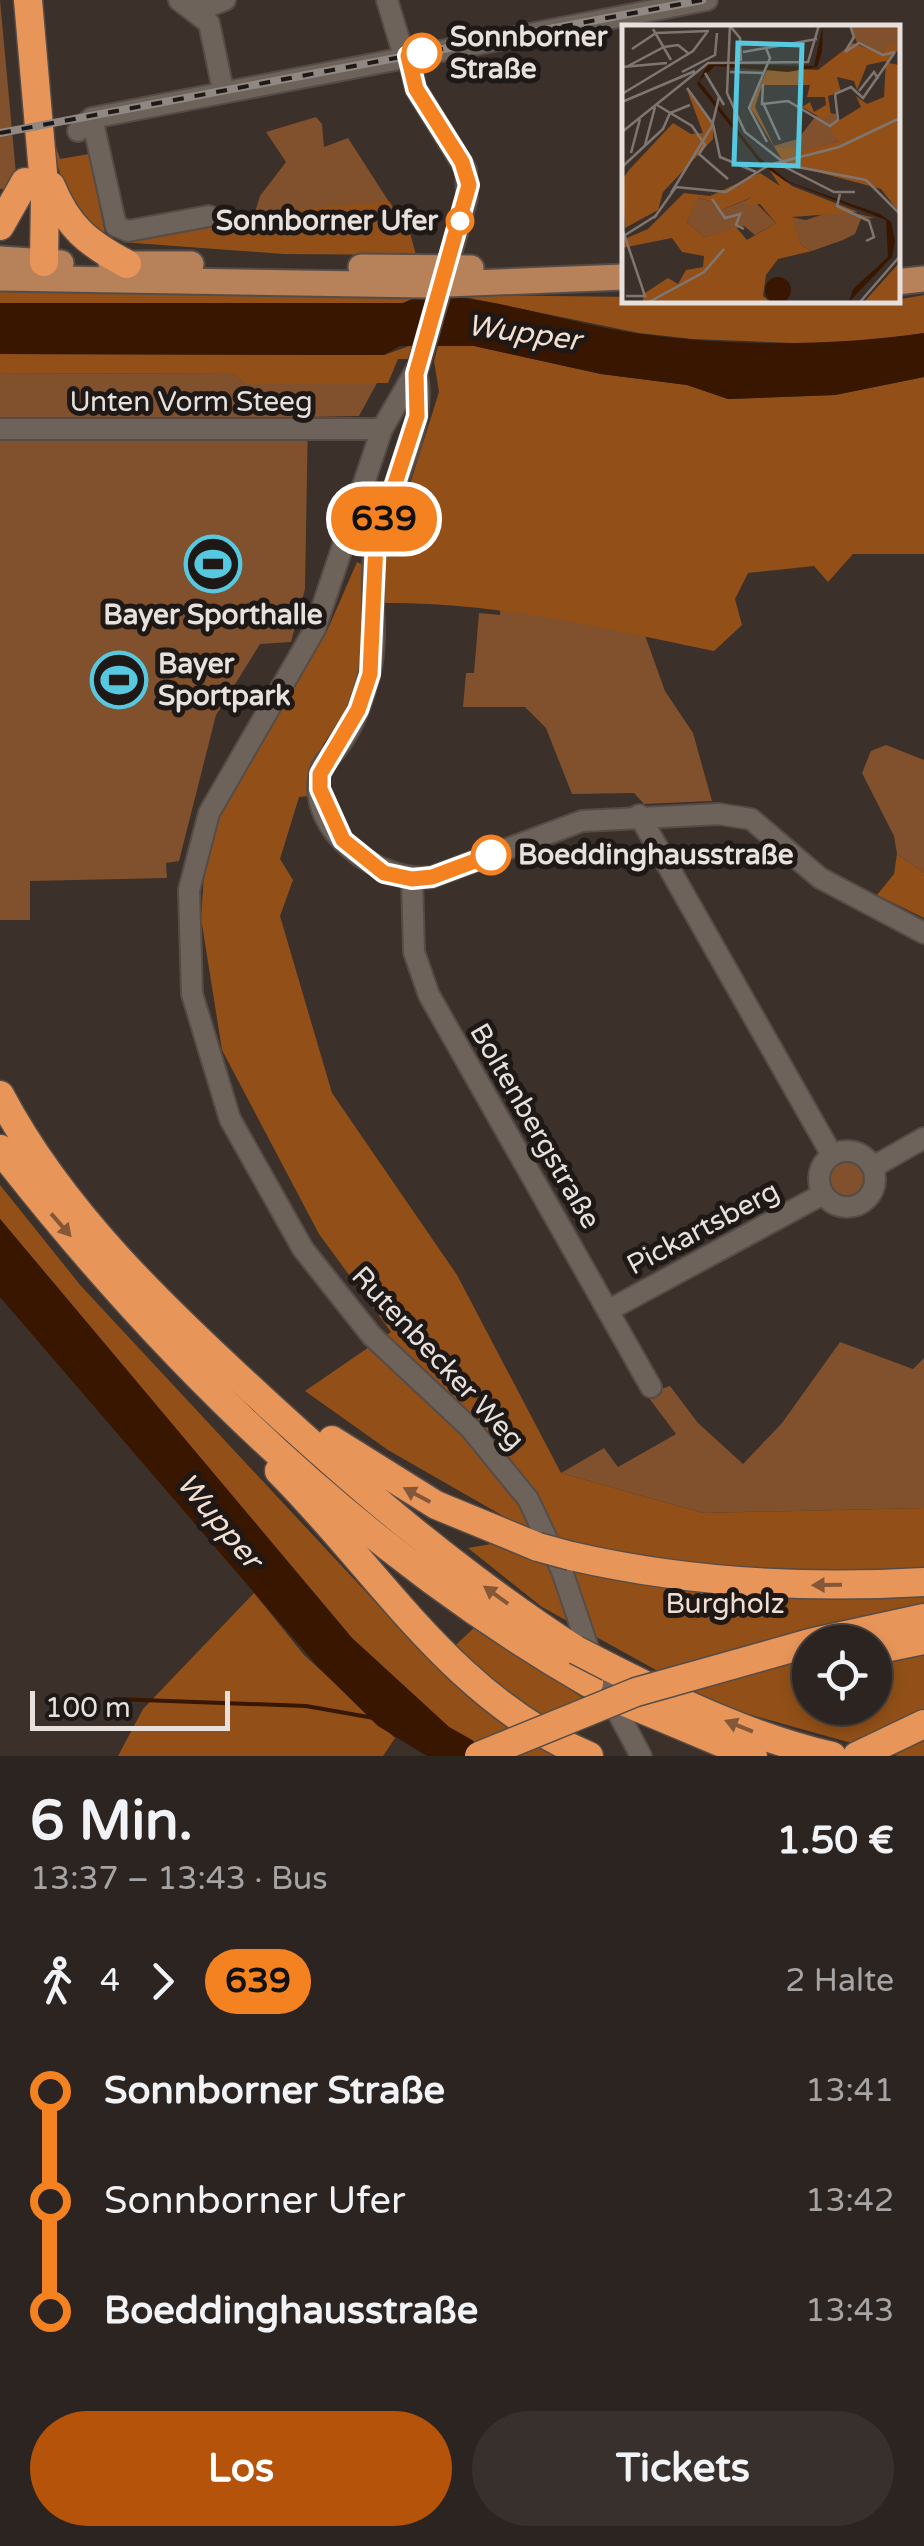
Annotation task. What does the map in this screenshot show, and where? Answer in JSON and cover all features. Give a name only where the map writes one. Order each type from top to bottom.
[{"type":"highway","points":[[11,0],[36,270]]},
{"type":"highway","points":[[28,0],[41,148],[36,270]]},
{"type":"highway","points":[[41,148],[64,218],[80,238],[126,264]]},
{"type":"highway","points":[[0,226],[25,182]]},
{"type":"highway","points":[[0,1092],[121,1246],[200,1326],[298,1414],[396,1484],[471,1522],[571,1556],[720,1582],[924,1582]]},
{"type":"highway","points":[[0,1092],[63,1190],[103,1238],[235,1374],[430,1544],[576,1650],[625,1702],[754,1756]]},
{"type":"highway","points":[[0,1150],[103,1274],[219,1398],[415,1567],[510,1635],[599,1675],[832,1756]]},
{"type":"highway","points":[[219,1398],[232,1425],[285,1478],[420,1632],[476,1685],[525,1721],[587,1755]]},
{"type":"highway","points":[[892,1625],[924,1618]]},
{"type":"highway","points":[[892,1647],[924,1640]]},
{"type":"highway","points":[[479,1756],[636,1692],[792,1649]]},
{"type":"highway","points":[[516,1756],[647,1706],[792,1668]]},
{"type":"highway","points":[[856,1756],[924,1724]]},
{"type":"main road","points":[[0,259],[36,270],[442,282],[553,270],[612,277]]},
{"type":"main road","points":[[0,278],[36,270],[126,264],[442,282]]},
{"type":"main road","points":[[899,282],[924,279]]},
{"type":"street","points":[[187,6],[226,0]]},
{"type":"street","name":"Rutenbecker Weg","points":[[386,0],[416,89],[462,162],[469,185],[418,369],[382,429],[315,629],[209,813],[189,890],[192,994],[230,1120],[304,1249],[372,1336],[470,1428],[528,1499],[562,1572],[596,1671],[640,1756]]},
{"type":"street","points":[[208,216],[128,231],[116,226],[85,124],[222,90],[707,0]]},
{"type":"street","points":[[187,6],[209,23],[222,90]]},
{"type":"street","points":[[418,369],[417,416],[374,557],[370,674],[358,710],[320,774],[320,789],[335,828],[353,851],[376,869],[412,879],[432,877],[578,822],[639,815],[744,816],[820,878],[924,932]]},
{"type":"street","name":"Unten Vorm Steeg","points":[[0,430],[382,429]]},
{"type":"street","points":[[639,815],[832,1155],[855,1152],[873,1167],[924,1138]]},
{"type":"street","name":"Boltenbergstraße","points":[[412,879],[414,952],[424,984],[651,1388]]},
{"type":"street","name":"Pickartsberg","points":[[832,1155],[821,1168],[823,1194],[838,1206],[857,1206],[875,1185],[873,1167]]},
{"type":"street","name":"Pickartsberg","points":[[609,1310],[823,1194]]},
{"type":"shaded area","points":[[0,0],[16,174],[6,189],[0,189]]},
{"type":"shaded area","points":[[316,117],[322,124],[324,147],[348,138],[409,233],[244,248],[260,196],[286,162],[266,132]]},
{"type":"shaded area","name":"Bayer Sportpark","points":[[0,373],[234,374],[244,383],[377,383],[359,416],[308,417],[305,589],[291,642],[260,644],[216,715],[179,861],[166,863],[167,878],[30,881],[30,920],[0,920]]},
{"type":"shaded area","points":[[504,500],[625,580],[665,691],[693,733],[712,801],[644,804],[634,793],[572,794],[546,728],[525,707],[463,707],[466,673],[474,673],[479,613],[500,615]]},
{"type":"shaded area","points":[[886,745],[924,760],[924,873],[897,854],[894,836],[862,773],[871,751]]},
{"type":"shaded area","points":[[847,1157],[863,1163],[869,1179],[863,1195],[847,1201],[831,1195],[825,1179],[831,1163]]},
{"type":"shaded area","points":[[840,1342],[913,1369],[924,1358],[924,1508],[703,1513],[561,1473],[604,1448],[618,1467],[676,1434],[646,1394],[670,1386],[698,1423],[743,1464],[782,1423]]},
{"type":"green space","points":[[53,137],[60,159],[89,154],[106,238],[84,218],[68,194]]},
{"type":"green space","points":[[389,201],[410,233],[416,255],[284,254],[121,242],[252,214]]},
{"type":"green space","points":[[0,291],[423,294],[403,303],[0,303]]},
{"type":"green space","points":[[455,295],[622,297],[622,302],[899,302],[924,295],[924,333],[842,345],[639,333]]},
{"type":"green space","points":[[412,345],[408,359],[398,359],[388,383],[244,383],[234,374],[0,373],[0,354],[384,355]]},
{"type":"green space","points":[[438,346],[474,346],[601,374],[687,385],[728,399],[835,395],[924,377],[924,554],[853,554],[828,582],[814,566],[748,573],[735,599],[742,625],[714,651],[507,612],[382,603],[386,560],[439,392],[434,361]]},
{"type":"green space","name":"Burgholz","points":[[357,562],[363,565],[366,645],[355,696],[323,745],[309,796],[299,797],[280,859],[293,880],[280,916],[332,1093],[457,1275],[561,1473],[703,1513],[924,1508],[924,1756],[898,1756],[723,1707],[542,1607],[468,1548],[538,1536],[388,1450],[305,1391],[391,1332],[319,1234],[222,1050],[201,918],[205,860],[229,784],[327,631]]},
{"type":"green space","points":[[897,854],[924,873],[924,918],[877,895],[894,874]]},
{"type":"green space","points":[[0,1185],[81,1286],[434,1665],[475,1627],[583,1698],[517,1726],[566,1756],[500,1756],[449,1727],[352,1638],[0,1219]]},
{"type":"green space","points":[[254,1593],[304,1655],[395,1738],[383,1756],[118,1756],[143,1709]]},
{"type":"water","name":"Wupper","points":[[423,295],[477,300],[641,334],[712,341],[818,342],[924,333],[924,377],[835,395],[728,399],[687,385],[601,374],[474,346],[400,346],[384,355],[0,354],[0,303],[403,303]]},
{"type":"water","name":"Wupper","points":[[0,1219],[352,1638],[449,1727],[500,1756],[427,1756],[378,1726],[319,1668],[0,1297]]},
{"type":"waterway","points":[[115,1699],[306,1706],[374,1718]]},
{"type":"railway","points":[[0,133],[702,0]]},
{"type":"bus line","name":"639","points":[[422,53],[408,56],[416,89],[462,162],[469,185],[416,374],[420,386],[417,416],[376,542],[370,674],[358,710],[338,747],[326,760],[320,774],[320,789],[324,807],[343,840],[384,873],[412,879],[432,877],[491,855]]},
{"type":"place","name":"Sonnborner Straße","points":[[422,53]]},
{"type":"place","name":"Sonnborner Ufer","points":[[460,221]]},
{"type":"place","name":"Bayer Sporthalle","points":[[213,564]]},
{"type":"place","name":"Bayer Sportpark","points":[[119,680]]},
{"type":"place","name":"Boeddinghausstraße","points":[[491,855]]}]
